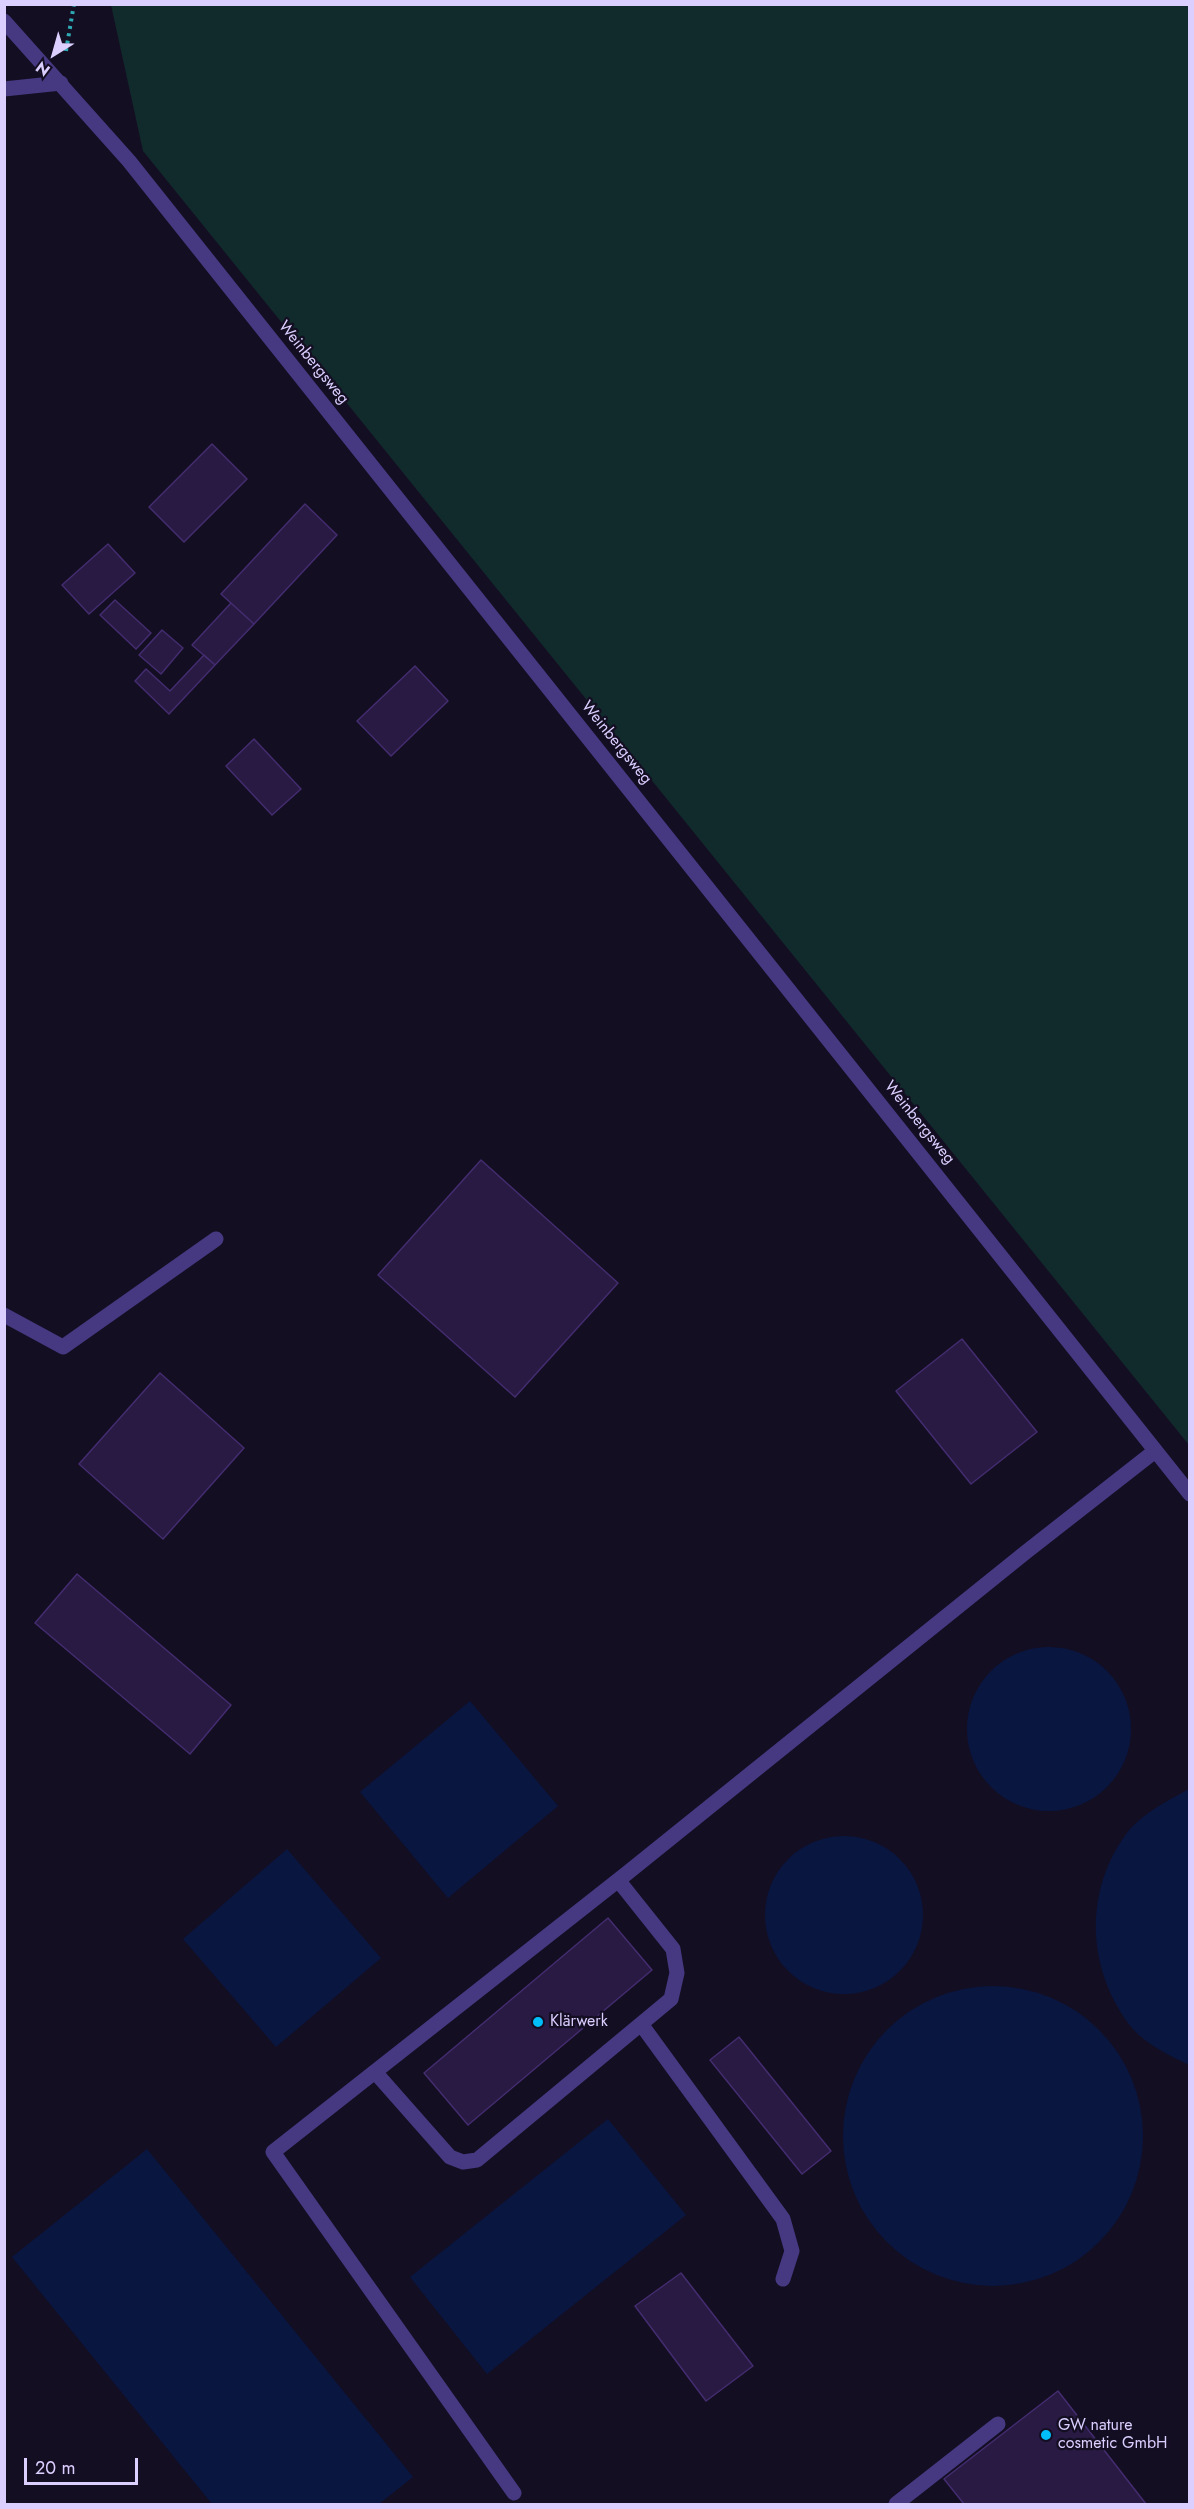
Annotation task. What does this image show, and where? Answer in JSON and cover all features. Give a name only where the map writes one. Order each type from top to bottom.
[{"type":"street","name":"Weinbergsweg","points":[[4,21],[137,170],[1190,1494]]},
{"type":"street","points":[[4,89],[61,83]]},
{"type":"street","points":[[4,1315],[63,1347],[216,1239]]},
{"type":"street","points":[[514,2493],[273,2152],[1155,1451]]},
{"type":"street","points":[[375,2072],[450,2157],[463,2162],[477,2160],[671,1999],[677,1973],[673,1949],[618,1880]]},
{"type":"street","points":[[641,2024],[783,2219],[792,2251],[783,2279]]},
{"type":"street","points":[[896,2505],[998,2424]]},
{"type":"path","points":[[61,83],[74,4]]},
{"type":"green space","points":[[111,5],[1189,5],[1189,1445],[143,151]]},
{"type":"water","points":[[1049,1647],[1080,1654],[1107,1671],[1124,1698],[1131,1729],[1124,1760],[1107,1787],[1080,1804],[1049,1811],[1018,1804],[991,1787],[974,1760],[967,1729],[974,1698],[991,1671],[1018,1654]]},
{"type":"water","points":[[470,1701],[558,1806],[448,1898],[360,1792]]},
{"type":"water","points":[[1189,1789],[1189,2065],[1151,2045],[1132,2028],[1117,2006],[1106,1983],[1099,1959],[1096,1934],[1097,1909],[1102,1884],[1111,1860],[1124,1837],[1146,1815]]},
{"type":"water","points":[[844,1836],[874,1842],[888,1849],[900,1859],[910,1871],[917,1885],[923,1915],[917,1945],[910,1959],[900,1971],[888,1981],[874,1988],[844,1994],[814,1988],[800,1981],[788,1971],[778,1959],[771,1945],[765,1915],[771,1885],[778,1871],[788,1859],[800,1849],[814,1842]]},
{"type":"water","points":[[287,1849],[381,1958],[276,2047],[183,1939]]},
{"type":"water","points":[[993,1986],[1022,1989],[1050,1997],[1076,2011],[1099,2030],[1118,2053],[1132,2079],[1140,2107],[1143,2136],[1140,2165],[1132,2193],[1118,2219],[1099,2242],[1076,2261],[1050,2275],[1022,2283],[993,2286],[964,2283],[936,2275],[910,2261],[887,2242],[868,2219],[854,2193],[846,2165],[843,2136],[846,2107],[854,2079],[868,2053],[887,2030],[910,2011],[936,1997],[964,1989]]},
{"type":"water","points":[[608,2119],[686,2215],[487,2374],[410,2277]]},
{"type":"water","points":[[147,2149],[413,2477],[379,2504],[212,2504],[12,2257]]},
{"type":"building","points":[[212,444],[247,479],[184,542],[149,507]]},
{"type":"building","points":[[305,504],[337,535],[254,624],[221,594]]},
{"type":"building","points":[[108,544],[135,573],[89,614],[62,585]]},
{"type":"building","points":[[115,600],[151,633],[136,649],[100,615]]},
{"type":"building","points":[[231,603],[254,624],[215,665],[192,645]]},
{"type":"building","points":[[162,630],[183,648],[161,674],[139,655]]},
{"type":"building","points":[[204,655],[215,665],[169,714],[135,681],[146,669],[170,691]]},
{"type":"building","points":[[415,666],[448,701],[391,756],[357,721]]},
{"type":"building","points":[[254,739],[301,789],[272,815],[226,766]]},
{"type":"building","points":[[481,1160],[618,1283],[515,1397],[378,1275]]},
{"type":"building","points":[[962,1339],[1037,1432],[971,1484],[896,1391]]},
{"type":"building","points":[[160,1373],[244,1448],[163,1539],[79,1464]]},
{"type":"building","points":[[77,1574],[231,1705],[190,1754],[35,1623]]},
{"type":"building","name":"Klärwerk","points":[[608,1918],[652,1970],[468,2125],[424,2073]]},
{"type":"building","points":[[739,2037],[831,2151],[802,2174],[710,2060]]},
{"type":"building","points":[[681,2273],[753,2366],[706,2401],[635,2306]]},
{"type":"building","name":"GW nature cosmetic GmbH","points":[[1058,2391],[1146,2504],[964,2504],[944,2479]]},
{"type":"place","name":"Klärwerk","points":[[538,2022]]},
{"type":"place","name":"GW nature cosmetic GmbH","points":[[1046,2435]]}]
